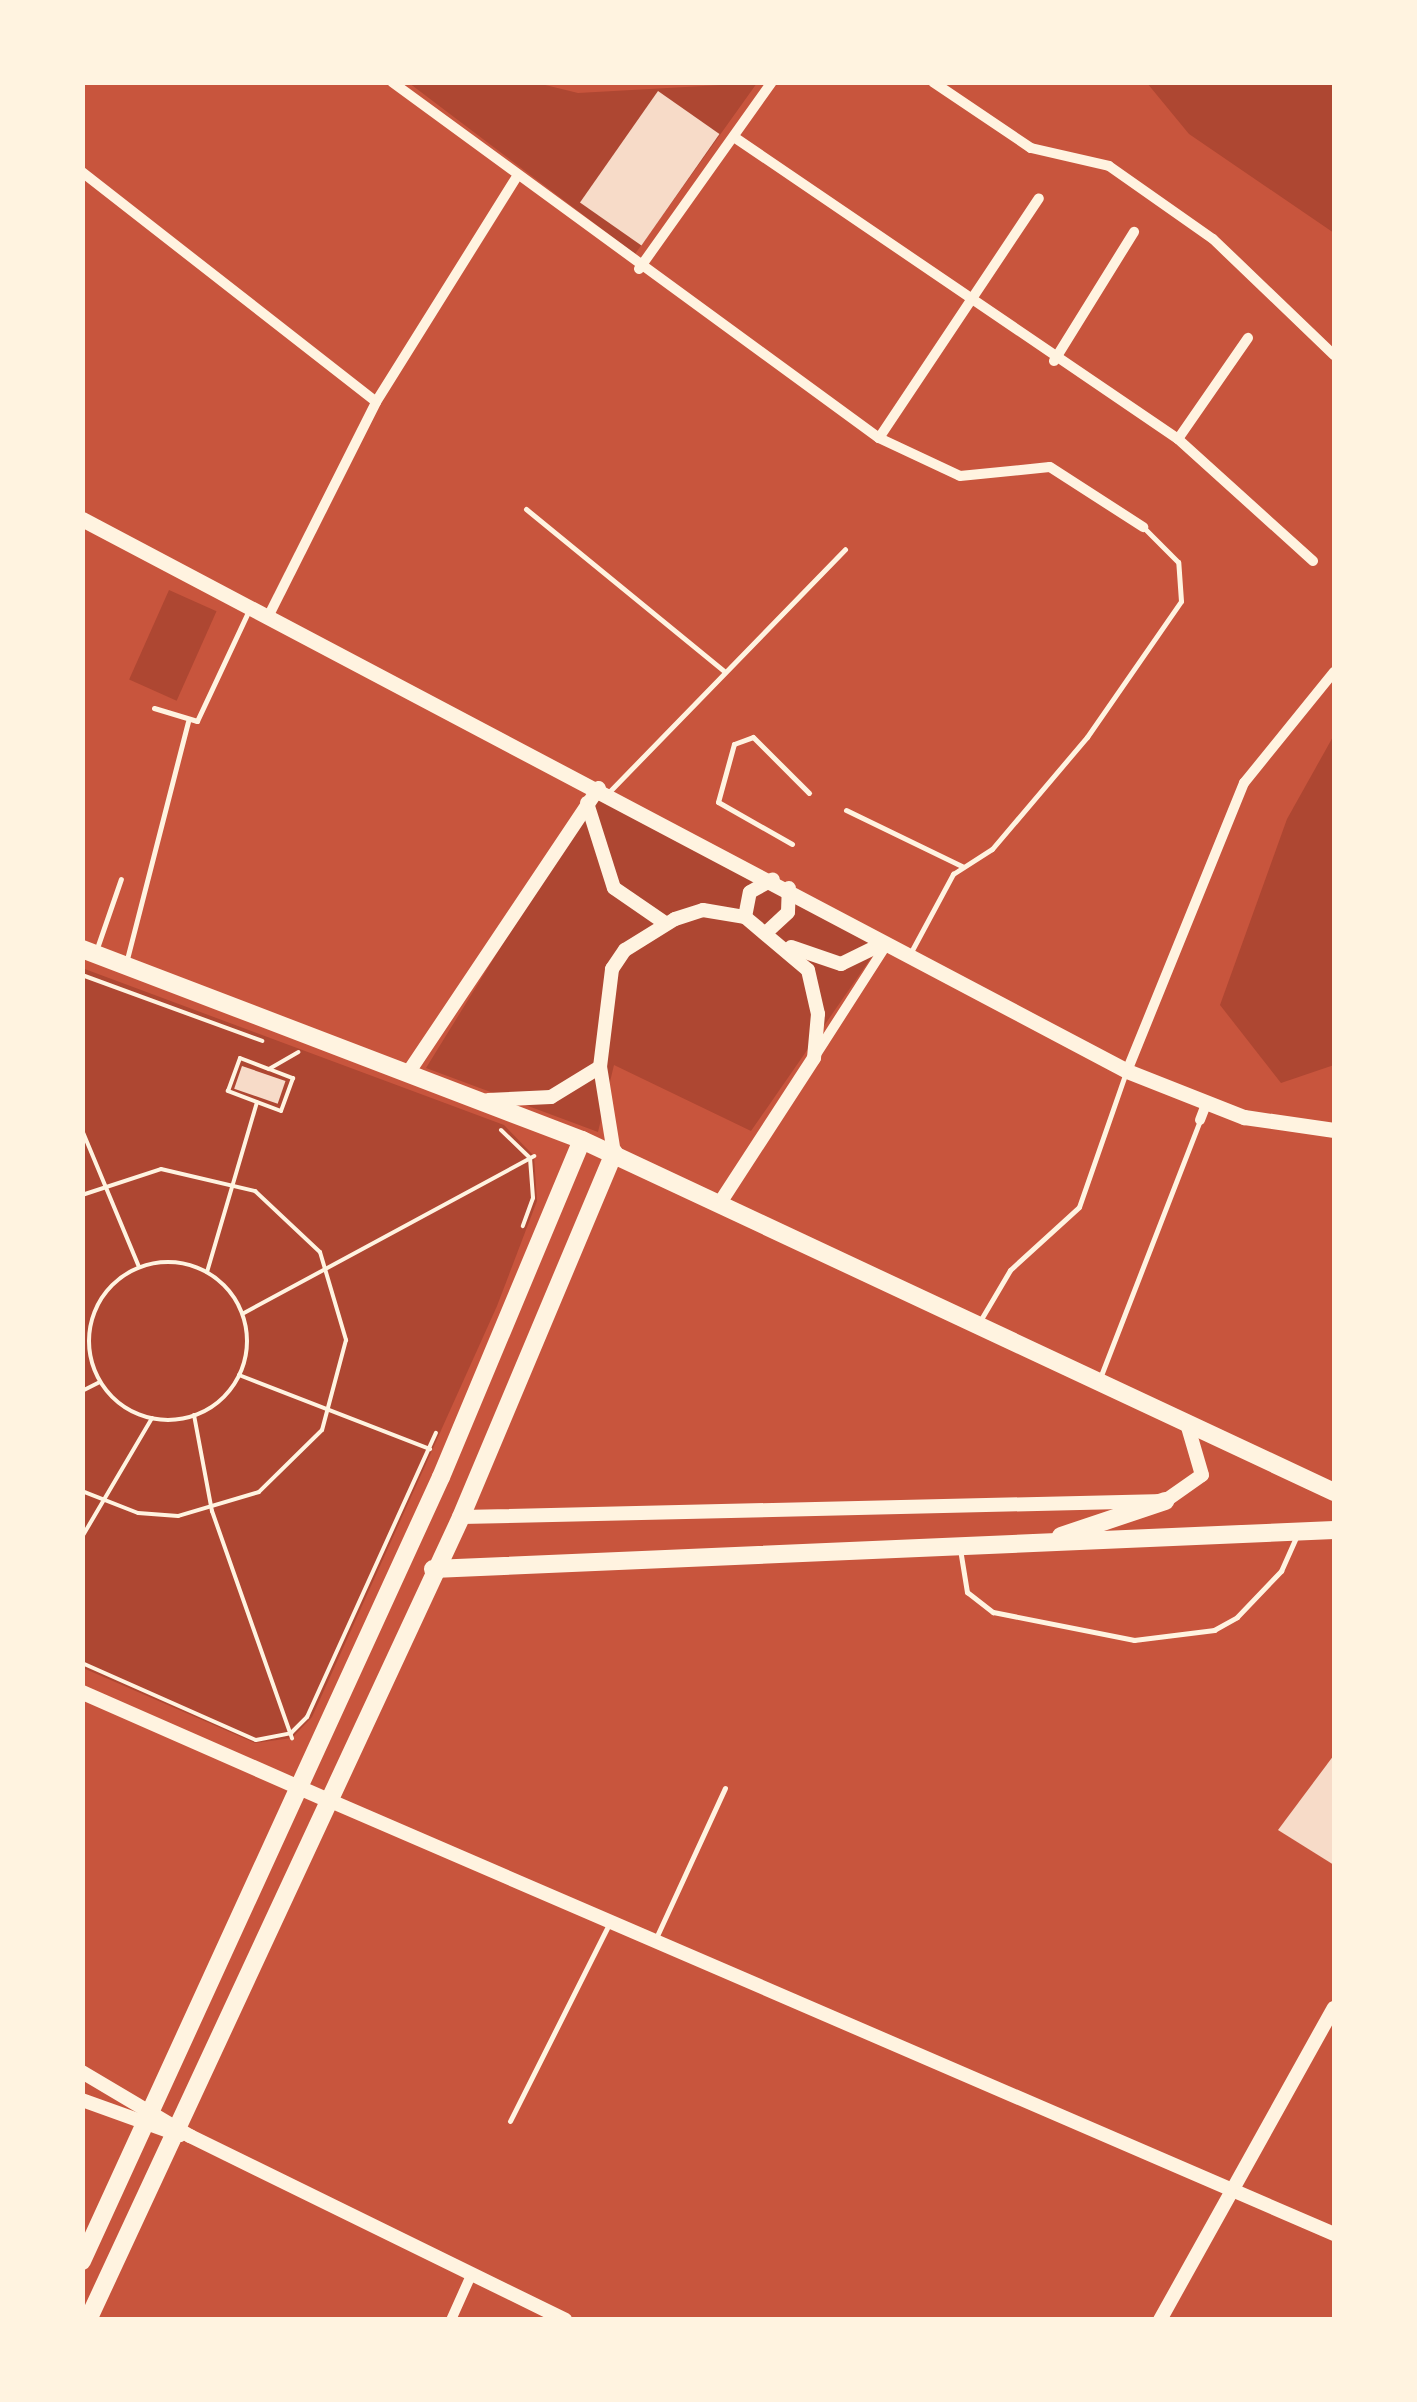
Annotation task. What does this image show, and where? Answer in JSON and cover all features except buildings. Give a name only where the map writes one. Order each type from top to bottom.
[{"type":"main road","points":[[82,519],[268,620],[773,878],[908,960],[1203,1112],[1334,1130]]},
{"type":"main road","points":[[89,952],[614,1152],[978,1323],[1188,1427],[1334,1492]]},
{"type":"main road","points":[[82,2261],[441,1478],[582,1140]]},
{"type":"main road","points":[[88,2320],[172,2127],[433,1569],[462,1517],[614,1152]]},
{"type":"main road","points":[[1042,1543],[1165,1501]]},
{"type":"main road","points":[[433,1569],[1334,1530]]},
{"type":"main road","points":[[82,1692],[326,1799]]},
{"type":"street","points":[[392,82],[639,270],[879,438],[960,476],[1050,467],[1143,527]]},
{"type":"street","points":[[639,270],[772,82]]},
{"type":"street","points":[[933,82],[1031,148],[1120,174],[1214,240],[1334,355]]},
{"type":"street","points":[[734,137],[1054,361],[1178,439],[1313,561]]},
{"type":"street","points":[[82,172],[376,402]]},
{"type":"street","points":[[268,620],[376,402],[516,178]]},
{"type":"street","points":[[879,438],[1039,198]]},
{"type":"street","points":[[1054,361],[1134,232]]},
{"type":"street","points":[[1178,439],[1248,338]]},
{"type":"street","points":[[1127,1072],[1244,782],[1334,672]]},
{"type":"street","points":[[408,1073],[588,804],[603,790]]},
{"type":"street","points":[[588,804],[614,888],[665,923]]},
{"type":"street","points":[[745,918],[750,892],[773,878]]},
{"type":"street","points":[[768,930],[788,912],[789,888]]},
{"type":"street","points":[[614,1152],[600,1067],[612,969],[665,923],[703,910],[745,918],[786,944],[818,988],[814,1058]]},
{"type":"street","points":[[786,944],[841,964],[883,946]]},
{"type":"street","points":[[721,1201],[883,946]]},
{"type":"street","points":[[482,1100],[551,1097],[600,1067]]},
{"type":"street","points":[[462,1517],[865,1501],[1165,1501],[1202,1474],[1188,1427]]},
{"type":"street","points":[[326,1799],[1334,2234]]},
{"type":"street","points":[[1160,2320],[1334,2008]]},
{"type":"street","points":[[82,2072],[150,2106],[172,2127],[565,2320]]},
{"type":"street","points":[[82,2100],[142,2126],[172,2127]]},
{"type":"street","points":[[451,2320],[472,2272]]},
{"type":"lane","points":[[526,509],[724,671]]},
{"type":"lane","points":[[908,960],[962,866],[992,849],[1087,737],[1181,601],[1178,562],[1143,527]]},
{"type":"lane","points":[[603,790],[845,549]]},
{"type":"lane","points":[[125,966],[188,722],[202,713],[249,610]]},
{"type":"lane","points":[[154,708],[188,722]]},
{"type":"lane","points":[[792,844],[718,802],[734,744],[752,738],[809,793]]},
{"type":"lane","points":[[846,810],[962,866]]},
{"type":"lane","points":[[89,952],[121,879]]},
{"type":"lane","points":[[978,1323],[1010,1270],[1079,1207],[1127,1072]]},
{"type":"lane","points":[[1098,1383],[1203,1112]]},
{"type":"lane","points":[[960,1546],[967,1592],[993,1612],[1058,1631],[1148,1640],[1214,1630],[1237,1616],[1281,1571],[1297,1532]]},
{"type":"lane","points":[[655,1940],[725,1788]]},
{"type":"lane","points":[[510,2121],[611,1922]]},
{"type":"path","points":[[82,975],[315,1060]]},
{"type":"path","points":[[269,1069],[299,1051]]},
{"type":"path","points":[[240,1058],[269,1069],[293,1078],[281,1110],[228,1091],[240,1058]]},
{"type":"path","points":[[207,1272],[229,1181],[257,1102]]},
{"type":"path","points":[[482,1123],[532,1157]]},
{"type":"path","points":[[82,1130],[139,1267]]},
{"type":"path","points":[[522,1230],[533,1198],[532,1157]]},
{"type":"path","points":[[242,1314],[532,1157]]},
{"type":"path","points":[[82,1195],[103,1184],[161,1169],[229,1181],[292,1217],[327,1268],[346,1340],[328,1415],[294,1465],[212,1511],[138,1513],[82,1491]]},
{"type":"path","points":[[139,1267],[207,1272],[242,1314],[239,1375],[194,1415],[152,1418],[100,1382],[91,1322],[117,1280],[139,1267]]},
{"type":"path","points":[[82,1318],[91,1322]]},
{"type":"path","points":[[239,1375],[328,1415],[431,1450]]},
{"type":"path","points":[[82,1391],[100,1382]]},
{"type":"path","points":[[82,1662],[256,1740],[291,1736],[307,1717],[445,1414]]},
{"type":"path","points":[[194,1415],[212,1511],[291,1736]]},
{"type":"path","points":[[82,1538],[152,1418]]},
{"type":"shaded area","points":[[409,83],[537,83],[578,93],[757,83],[635,254]]},
{"type":"shaded area","points":[[1147,83],[1334,83],[1334,233],[1189,134]]},
{"type":"shaded area","points":[[169,590],[217,611],[177,701],[129,680]]},
{"type":"shaded area","points":[[1334,735],[1334,1065],[1281,1083],[1220,1005],[1287,819]]},
{"type":"shaded area","points":[[599,788],[880,945],[751,1131],[614,1065],[598,1132],[426,1068]]},
{"type":"shaded area","points":[[82,968],[504,1125],[534,1156],[537,1201],[497,1306],[312,1717],[292,1738],[255,1743],[83,1668]]}]
